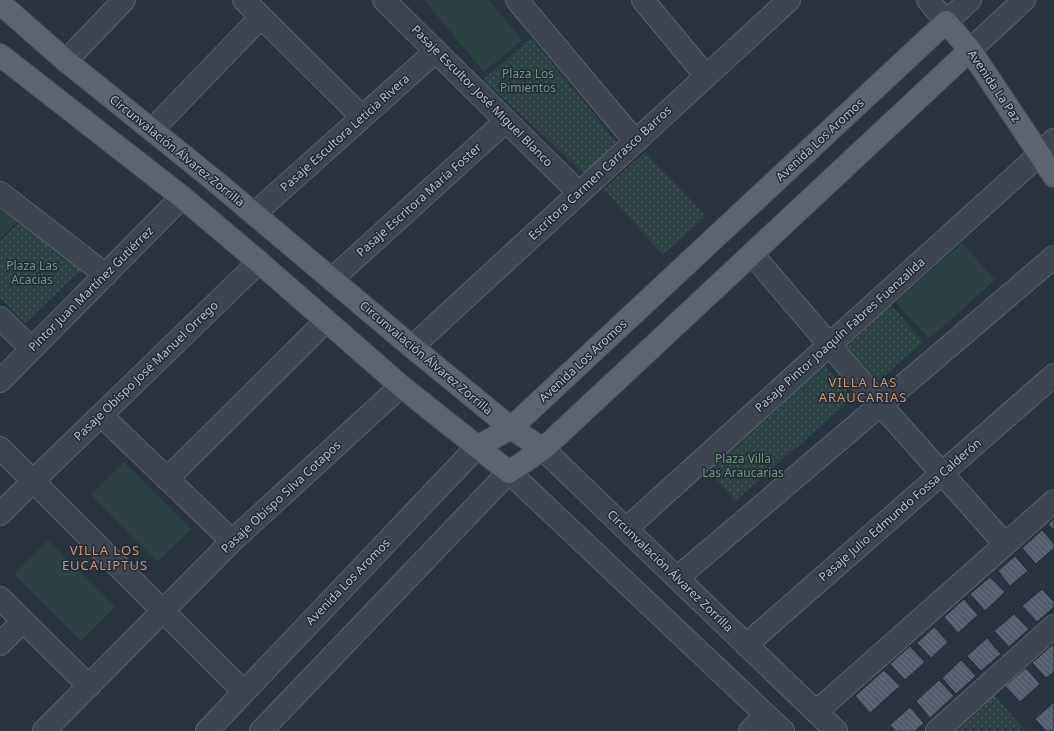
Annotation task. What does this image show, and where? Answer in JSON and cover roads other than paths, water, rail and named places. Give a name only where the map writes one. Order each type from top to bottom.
[{"type":"main road","name":"Circunvalación Álvarez Zorrilla","points":[[0,3],[66,61],[254,214],[412,347],[511,428],[543,450]]},
{"type":"main road","name":"Avenida La Paz","points":[[946,22],[1047,147],[1054,176]]},
{"type":"main road","name":"Avenida Los Aromos","points":[[477,447],[511,428],[946,22]]},
{"type":"main road","points":[[0,55],[182,197],[401,386],[509,472],[543,450],[970,50]]},
{"type":"street","points":[[66,61],[124,0]]},
{"type":"street","points":[[244,0],[362,117]]},
{"type":"street","name":"Pasaje Escultor José Miguel Blanco","points":[[384,0],[579,193]]},
{"type":"street","points":[[518,0],[635,141]]},
{"type":"street","points":[[643,0],[706,76]]},
{"type":"street","name":"Avenida La Paz","points":[[928,0],[946,22]]},
{"type":"street","name":"Avenida Los Aromos","points":[[946,22],[970,0]]},
{"type":"street","points":[[970,50],[1024,0]]},
{"type":"street","name":"Escritora Carmen Carrasco Barros","points":[[412,347],[706,76],[779,3]]},
{"type":"street","points":[[152,130],[261,17]]},
{"type":"street","name":"Pasaje Escultora Leticia Rivera","points":[[254,214],[436,51]]},
{"type":"street","name":"Pasaje Escritora María Foster","points":[[332,279],[506,121]]},
{"type":"street","name":"Pasaje Pintor Joaquín Fabres Fuenzalida","points":[[626,529],[1047,147]]},
{"type":"street","points":[[0,193],[106,275]]},
{"type":"street","name":"Pintor Juan Martínez Gutiérrez","points":[[0,381],[182,197]]},
{"type":"street","points":[[752,254],[880,404],[1006,544]]},
{"type":"street","points":[[677,578],[1054,257]]},
{"type":"street","name":"Pasaje Obispo José Manuel Orrego","points":[[0,514],[100,415],[259,262]]},
{"type":"street","points":[[0,318],[32,349]]},
{"type":"street","points":[[167,479],[326,321]]},
{"type":"street","name":"Pasaje Julio Edmundo Fossa Calderón","points":[[746,645],[1054,375]]},
{"type":"street","name":"Pasaje Obispo Silva Cotapos","points":[[44,731],[232,541],[401,386]]},
{"type":"street","points":[[100,415],[232,541]]},
{"type":"street","name":"Avenida Los Aromos","points":[[207,731],[477,447]]},
{"type":"street","points":[[0,448],[244,692]]},
{"type":"street","name":"Circunvalación Álvarez Zorrilla","points":[[543,450],[836,731]]},
{"type":"street","points":[[261,731],[509,472],[783,731]]},
{"type":"street","points":[[816,712],[1054,501]]},
{"type":"street","points":[[0,598],[89,686]]},
{"type":"street","points":[[0,644],[23,621]]},
{"type":"street","points":[[937,731],[1054,626]]},
{"type":"street","points":[[750,731],[766,715]]},
{"type":"district","name":"VILLA LAS ARAUCARIAS","points":[[863,390]]},
{"type":"district","name":"VILLA LOS EUCALIPTUS","points":[[105,558]]},
{"type":"park label","name":"Plaza Los Pimientos","points":[[528,81]]},
{"type":"park label","name":"Plaza Las Acacias","points":[[32,273]]},
{"type":"park label","name":"Plaza Villa Las Araucarias","points":[[743,466]]}]
